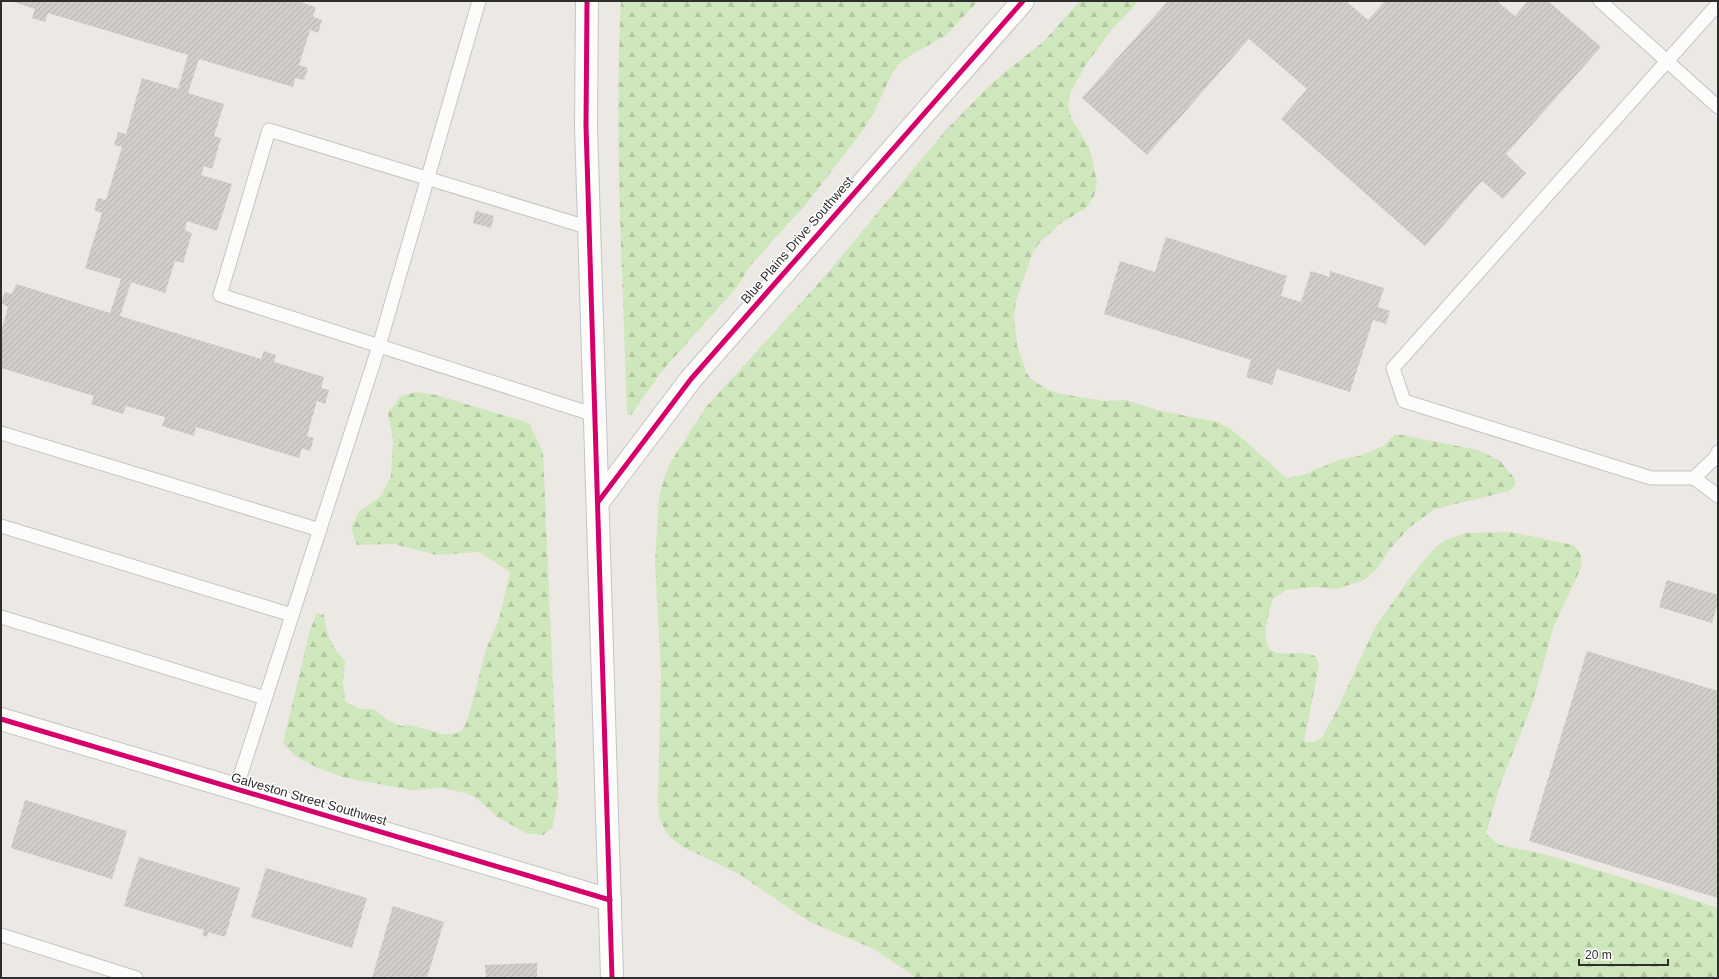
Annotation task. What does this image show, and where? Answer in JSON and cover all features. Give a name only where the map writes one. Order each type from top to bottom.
[{"type":"street","points":[[587,1],[586,89],[612,978]]},
{"type":"street","name":"Blue Plains Drive Southwest","points":[[598,502],[691,379],[1023,1]]},
{"type":"street","name":"Galveston Street Southwest","points":[[1,719],[610,900]]},
{"type":"lane","points":[[236,789],[379,346],[479,1]]},
{"type":"lane","points":[[1600,1],[1718,107]]},
{"type":"lane","points":[[1718,4],[1393,368],[1404,401],[1651,478],[1694,478],[1718,496]]},
{"type":"lane","points":[[590,228],[269,130],[220,295],[595,415]]},
{"type":"lane","points":[[1,433],[320,530]]},
{"type":"lane","points":[[1694,478],[1716,457],[1718,452]]},
{"type":"lane","points":[[1,526],[292,615]]},
{"type":"lane","points":[[1,617],[265,698]]},
{"type":"lane","points":[[1,935],[136,978]]},
{"type":"green space","points":[[621,1],[978,1],[945,36],[902,61],[892,73],[875,110],[863,130],[807,203],[750,266],[737,287],[662,371],[631,415],[627,414],[620,207],[618,104]]},
{"type":"green space","points":[[1080,1],[1139,1],[1112,29],[1085,66],[1070,93],[1068,105],[1071,118],[1089,147],[1097,183],[1094,196],[1086,208],[1061,223],[1040,242],[1033,252],[1016,301],[1014,317],[1017,345],[1026,372],[1031,379],[1048,390],[1061,394],[1104,401],[1126,400],[1160,411],[1218,422],[1229,428],[1243,439],[1286,478],[1303,475],[1341,459],[1359,456],[1383,446],[1396,434],[1478,450],[1500,461],[1515,479],[1515,485],[1509,491],[1435,509],[1410,527],[1389,550],[1378,568],[1364,580],[1336,589],[1314,587],[1286,590],[1272,600],[1266,630],[1266,638],[1271,650],[1278,653],[1306,654],[1315,656],[1319,665],[1304,742],[1315,742],[1323,736],[1339,706],[1375,627],[1418,567],[1435,548],[1444,541],[1465,533],[1509,532],[1573,545],[1581,556],[1580,570],[1553,628],[1532,705],[1500,785],[1486,834],[1499,845],[1544,854],[1718,908],[1718,978],[916,978],[876,950],[808,921],[739,874],[683,847],[670,837],[664,828],[659,817],[658,803],[661,672],[655,563],[659,499],[663,481],[670,463],[706,407],[827,274],[945,131],[993,82],[1043,42]]},
{"type":"green space","points":[[416,392],[436,395],[529,423],[543,453],[558,798],[552,828],[543,835],[528,834],[497,817],[478,799],[466,793],[441,788],[411,790],[342,777],[316,767],[295,756],[283,743],[310,630],[317,613],[324,615],[330,640],[345,661],[343,681],[345,701],[359,709],[373,709],[388,720],[401,726],[410,725],[442,734],[454,734],[462,731],[467,721],[487,647],[499,619],[510,572],[479,552],[436,555],[394,544],[357,545],[351,527],[360,511],[380,497],[391,476],[393,439],[388,413],[401,396]]},
{"type":"building","points":[[11,1],[298,1],[316,7],[313,17],[322,20],[318,33],[310,30],[299,65],[308,68],[304,80],[295,78],[293,87],[199,59],[188,93],[224,104],[214,136],[221,138],[212,169],[204,166],[201,175],[232,184],[217,231],[187,221],[185,230],[192,233],[183,263],[175,261],[165,293],[131,282],[120,316],[261,359],[264,351],[276,355],[274,362],[324,377],[321,388],[329,390],[325,404],[317,401],[307,436],[314,438],[310,451],[302,448],[299,458],[196,427],[194,436],[162,426],[165,417],[126,406],[123,414],[91,404],[94,396],[1,368],[1,332],[8,307],[1,303],[5,292],[12,294],[16,284],[110,313],[121,279],[85,268],[102,213],[94,210],[98,198],[106,200],[122,147],[114,145],[118,132],[126,134],[142,78],[178,89],[188,55],[48,13],[45,22],[32,18],[35,9]]},
{"type":"building","points":[[1168,1],[1346,1],[1368,20],[1385,1],[1497,1],[1515,16],[1528,1],[1548,1],[1601,47],[1506,154],[1526,173],[1503,199],[1482,181],[1425,246],[1281,119],[1307,89],[1249,39],[1147,155],[1082,98]]},
{"type":"building","points":[[476,211],[494,216],[491,228],[473,223]]},
{"type":"building","points":[[1166,237],[1287,276],[1281,296],[1301,302],[1311,271],[1329,277],[1330,271],[1384,288],[1378,307],[1390,311],[1386,324],[1373,320],[1350,392],[1277,369],[1272,385],[1246,377],[1251,360],[1104,314],[1120,261],[1155,272]]},
{"type":"building","points":[[1667,580],[1718,595],[1718,603],[1712,623],[1659,607]]},
{"type":"building","points":[[1587,651],[1718,691],[1718,898],[1529,841]]},
{"type":"building","points":[[25,800],[127,831],[112,879],[11,848]]},
{"type":"building","points":[[139,857],[240,888],[225,937],[208,932],[207,937],[202,935],[204,930],[124,906]]},
{"type":"building","points":[[266,868],[367,898],[352,948],[251,917]]},
{"type":"building","points":[[393,906],[444,922],[427,978],[372,978]]},
{"type":"building","points":[[537,963],[537,978],[486,978],[485,965]]},
{"type":"cycle path","points":[[587,1],[586,126],[612,978]]},
{"type":"cycle path","points":[[598,502],[691,379],[1023,1]]},
{"type":"cycle path","points":[[1,719],[610,900]]}]
